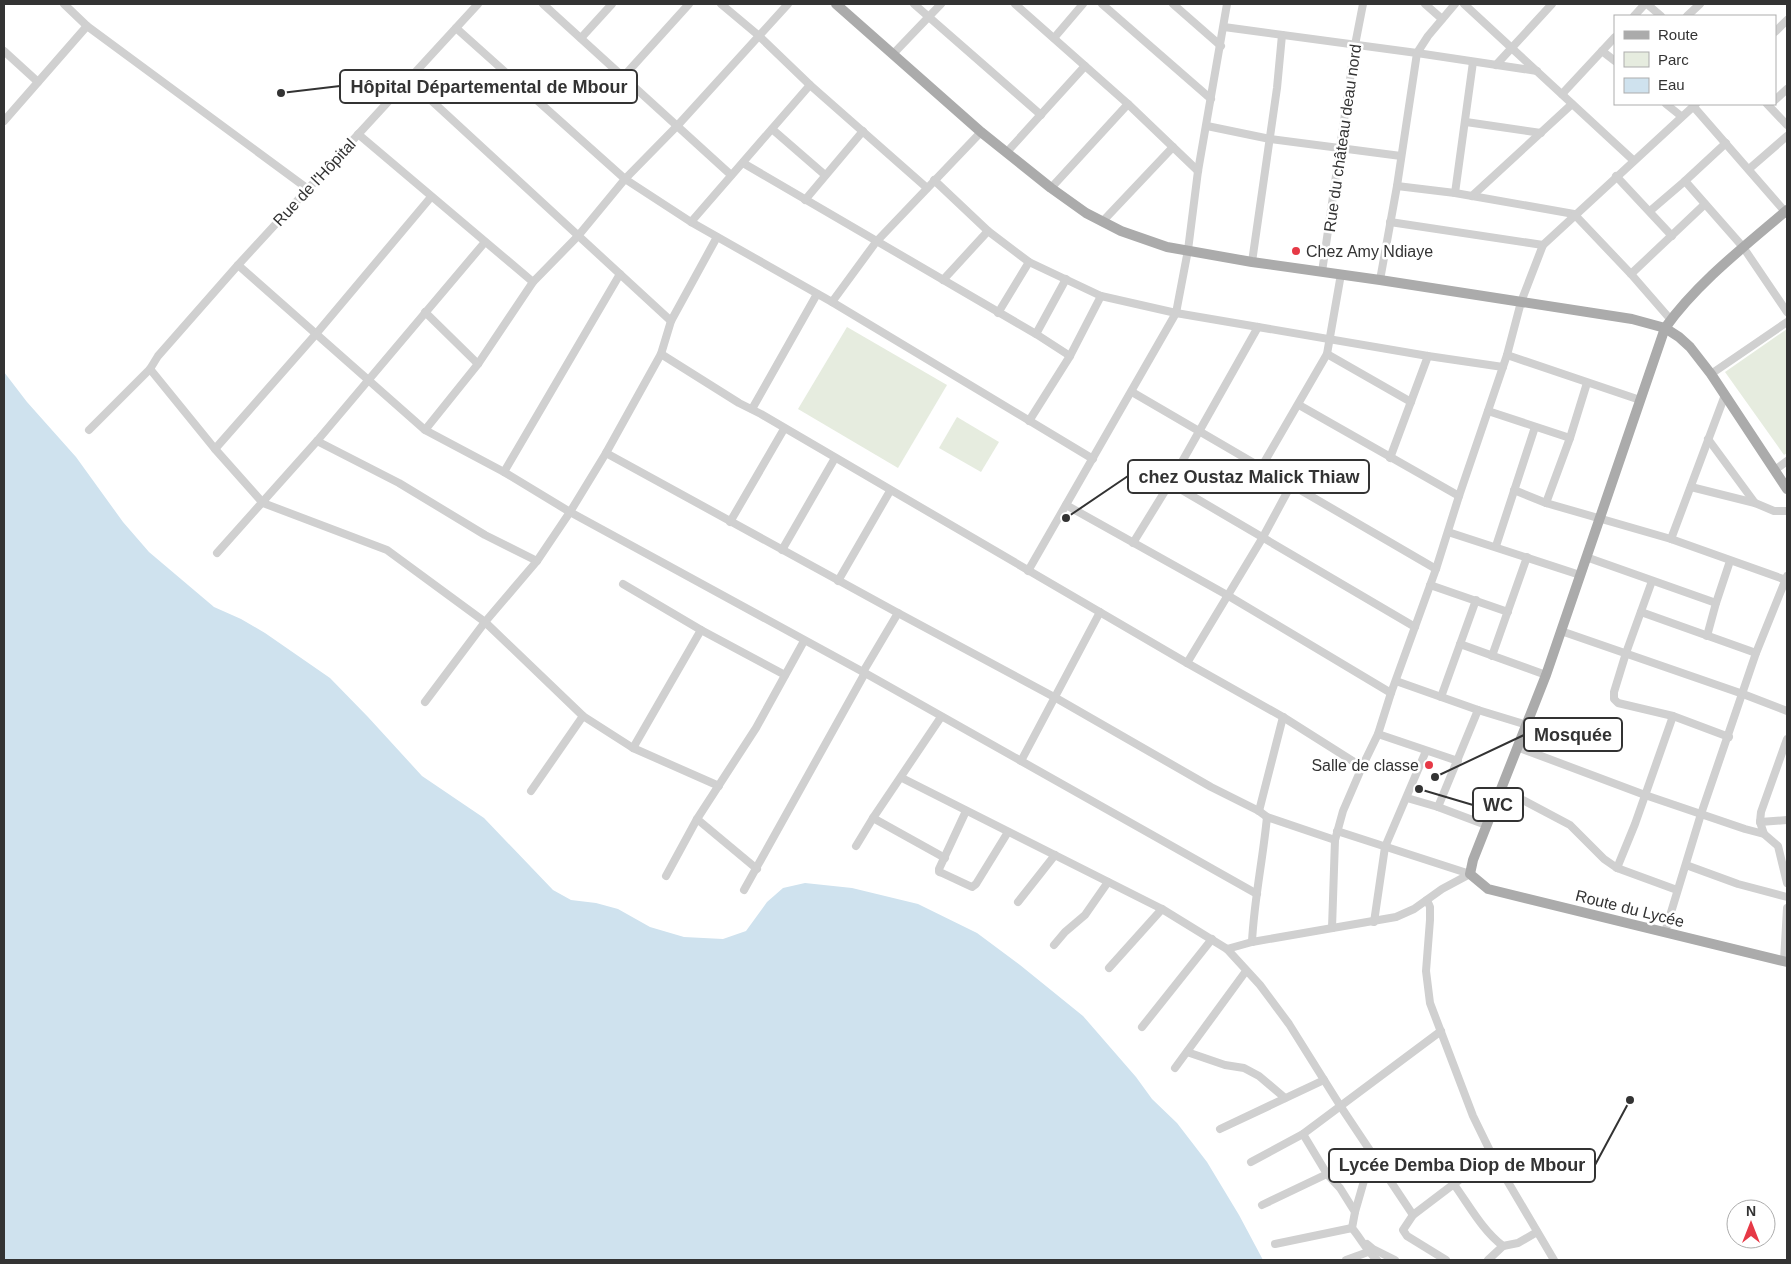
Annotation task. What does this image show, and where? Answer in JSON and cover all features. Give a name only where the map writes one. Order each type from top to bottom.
[{"type":"main road","points":[[836,4],[894,53],[981,132],[1050,188],[1102,222],[1167,247],[1252,262],[1668,324],[1690,347],[1711,374],[1787,489]]},
{"type":"main road","points":[[1470,874],[1486,825],[1546,675],[1598,518],[1668,324],[1678,310],[1743,247],[1787,212]]},
{"type":"main road","name":"Route du Lycée","points":[[1470,874],[1488,889],[1786,962]]},
{"type":"street","points":[[64,4],[87,26],[308,189]]},
{"type":"street","name":"Rue de l'Hôpital","points":[[89,430],[152,366],[238,265],[478,4]]},
{"type":"street","points":[[543,4],[732,174]]},
{"type":"street","points":[[581,38],[612,4]]},
{"type":"street","points":[[624,76],[689,4]]},
{"type":"street","points":[[721,4],[758,35],[810,85],[927,188]]},
{"type":"street","points":[[425,430],[478,364],[532,282],[578,236],[626,179],[678,126],[758,35],[788,4]]},
{"type":"street","points":[[914,4],[1041,115]]},
{"type":"street","points":[[894,53],[941,4]]},
{"type":"street","points":[[1015,4],[1128,104],[1198,170]]},
{"type":"street","points":[[1054,38],[1083,4]]},
{"type":"street","points":[[1102,4],[1211,99]]},
{"type":"street","points":[[1173,4],[1221,46]]},
{"type":"street","points":[[1028,571],[1176,313],[1188,250],[1198,170],[1227,4]]},
{"type":"street","name":"Rue du château deau nord","points":[[1322,272],[1355,45],[1363,4]]},
{"type":"street","points":[[1424,4],[1442,19]]},
{"type":"street","points":[[1380,280],[1397,186],[1417,52],[1455,4]]},
{"type":"street","points":[[1464,4],[1634,160]]},
{"type":"street","points":[[1496,65],[1552,4]]},
{"type":"street","points":[[1635,15],[1646,4],[1660,15]]},
{"type":"street","points":[[1688,15],[1700,4]]},
{"type":"street","points":[[1776,31],[1787,20]]},
{"type":"street","points":[[4,121],[87,26]]},
{"type":"street","points":[[1224,27],[1417,52],[1537,71]]},
{"type":"street","points":[[456,28],[626,179],[717,238],[832,302],[1093,459]]},
{"type":"street","points":[[1252,262],[1270,138],[1282,35]]},
{"type":"street","points":[[1562,94],[1614,38]]},
{"type":"street","points":[[4,51],[38,82]]},
{"type":"street","points":[[1602,51],[1614,59]]},
{"type":"street","points":[[1455,194],[1473,62]]},
{"type":"street","points":[[1007,152],[1085,66]]},
{"type":"street","points":[[408,79],[671,321]]},
{"type":"street","points":[[691,222],[810,85]]},
{"type":"street","points":[[1776,98],[1787,90]]},
{"type":"street","points":[[1050,188],[1128,104]]},
{"type":"street","points":[[1472,196],[1572,104]]},
{"type":"street","points":[[1667,105],[1681,116]]},
{"type":"street","points":[[1332,928],[1335,840],[1343,811],[1378,734],[1436,569],[1507,355],[1521,302],[1543,245],[1574,214],[1694,105],[1787,212]]},
{"type":"street","points":[[1772,105],[1787,124]]},
{"type":"street","points":[[1466,122],[1541,133]]},
{"type":"street","points":[[1207,126],[1270,138],[1401,156]]},
{"type":"street","points":[[772,129],[825,175]]},
{"type":"street","points":[[805,200],[863,131]]},
{"type":"street","points":[[832,302],[876,242],[981,132]]},
{"type":"street","points":[[358,134],[532,282]]},
{"type":"street","points":[[1748,169],[1787,136]]},
{"type":"street","points":[[1650,211],[1726,143]]},
{"type":"street","points":[[1102,222],[1173,148]]},
{"type":"street","points":[[743,163],[1036,334],[1070,356]]},
{"type":"street","points":[[1616,176],[1672,236]]},
{"type":"street","points":[[934,180],[988,231],[1029,262],[1101,296],[1176,313],[1330,340],[1503,367]]},
{"type":"street","points":[[1685,181],[1743,247],[1787,312]]},
{"type":"street","points":[[1397,186],[1472,196],[1574,214],[1631,274],[1668,324]]},
{"type":"street","points":[[215,448],[316,334],[431,197]]},
{"type":"street","points":[[1631,274],[1705,204]]},
{"type":"street","points":[[1390,222],[1543,245]]},
{"type":"street","points":[[943,280],[988,231]]},
{"type":"street","points":[[425,702],[485,622],[536,561],[570,512],[606,453],[661,354],[671,321],[717,238]]},
{"type":"street","points":[[217,553],[317,441],[485,242]]},
{"type":"street","points":[[998,313],[1029,262]]},
{"type":"street","points":[[238,265],[425,430],[504,472],[570,512],[804,641],[864,672],[1257,894]]},
{"type":"street","points":[[504,472],[620,274]]},
{"type":"street","points":[[1262,466],[1327,354],[1342,274]]},
{"type":"street","points":[[1036,334],[1066,279]]},
{"type":"street","points":[[752,409],[818,294]]},
{"type":"street","points":[[1029,421],[1070,356],[1101,296]]},
{"type":"street","points":[[425,312],[478,364]]},
{"type":"street","points":[[1711,374],[1787,322]]},
{"type":"street","points":[[1134,543],[1258,327]]},
{"type":"street","points":[[661,354],[739,403],[1187,664],[1283,717],[1362,767]]},
{"type":"street","points":[[1327,354],[1410,402]]},
{"type":"street","points":[[1507,355],[1640,400]]},
{"type":"street","points":[[1390,458],[1428,356]]},
{"type":"street","points":[[152,366],[215,448],[263,503],[387,550],[485,622],[584,716],[633,748],[719,786]]},
{"type":"street","points":[[1546,503],[1570,438],[1587,382]]},
{"type":"street","points":[[1132,392],[1436,569]]},
{"type":"street","points":[[1671,539],[1725,395]]},
{"type":"street","points":[[1299,405],[1459,496]]},
{"type":"street","points":[[1488,411],[1570,438]]},
{"type":"street","points":[[1496,546],[1535,427]]},
{"type":"street","points":[[730,522],[784,429]]},
{"type":"street","points":[[1708,439],[1755,503]]},
{"type":"street","points":[[317,441],[399,483],[484,535],[536,561]]},
{"type":"street","points":[[606,453],[1056,698],[1267,817],[1335,840]]},
{"type":"street","points":[[782,550],[835,458]]},
{"type":"street","points":[[1775,470],[1787,461]]},
{"type":"street","points":[[1170,483],[1415,627]]},
{"type":"street","points":[[1187,664],[1291,485]]},
{"type":"street","points":[[1691,487],[1755,503],[1774,511],[1787,511]]},
{"type":"street","points":[[1514,490],[1546,503],[1671,539],[1730,561],[1786,578],[1756,653],[1677,890],[1665,932]]},
{"type":"street","points":[[838,580],[890,491]]},
{"type":"street","points":[[1066,505],[1226,595],[1391,693]]},
{"type":"street","points":[[1448,532],[1496,546],[1580,575]]},
{"type":"street","points":[[1492,656],[1527,557]]},
{"type":"street","points":[[1586,557],[1716,603]]},
{"type":"street","points":[[1707,636],[1730,561]]},
{"type":"street","points":[[1652,581],[1626,653],[1613,696],[1615,701],[1673,716],[1729,737]]},
{"type":"street","points":[[623,584],[701,630],[785,675]]},
{"type":"street","points":[[1430,585],[1508,612]]},
{"type":"street","points":[[1441,697],[1476,600]]},
{"type":"street","points":[[1021,761],[1100,612]]},
{"type":"street","points":[[1641,612],[1756,653]]},
{"type":"street","points":[[744,890],[898,613]]},
{"type":"street","points":[[633,748],[701,630]]},
{"type":"street","points":[[1561,631],[1787,711]]},
{"type":"street","points":[[666,876],[697,819],[756,728],[804,641]]},
{"type":"street","points":[[1460,644],[1546,675]]},
{"type":"street","points":[[1396,681],[1527,725]]},
{"type":"street","points":[[1438,807],[1478,710]]},
{"type":"street","points":[[531,791],[584,716]]},
{"type":"street","points":[[1617,868],[1673,716]]},
{"type":"street","points":[[856,846],[941,717]]},
{"type":"street","points":[[1259,811],[1283,717]]},
{"type":"street","points":[[1378,734],[1458,761]]},
{"type":"street","points":[[1764,834],[1760,822],[1761,812],[1787,739]]},
{"type":"street","points":[[1517,747],[1645,795],[1764,834],[1778,846],[1787,883]]},
{"type":"street","points":[[1374,922],[1385,847],[1426,751]]},
{"type":"street","points":[[902,778],[1162,909],[1227,949],[1260,984],[1289,1024],[1341,1107],[1413,1215]]},
{"type":"street","points":[[1502,789],[1570,825],[1604,859],[1617,868],[1677,890]]},
{"type":"street","points":[[1406,798],[1438,807],[1486,825]]},
{"type":"street","points":[[966,811],[939,872],[972,887],[976,884],[1008,832]]},
{"type":"street","points":[[1252,942],[1267,817]]},
{"type":"street","points":[[873,818],[945,858]]},
{"type":"street","points":[[697,819],[757,869]]},
{"type":"street","points":[[1760,822],[1787,820]]},
{"type":"street","points":[[1338,831],[1470,874]]},
{"type":"street","points":[[1018,902],[1055,856]]},
{"type":"street","points":[[1686,866],[1738,884],[1787,897]]},
{"type":"street","points":[[1227,949],[1252,942],[1396,917],[1470,874]]},
{"type":"street","points":[[1054,945],[1064,932],[1085,915],[1108,882]]},
{"type":"street","points":[[1427,900],[1430,907],[1430,920],[1426,971],[1430,1003],[1473,1116],[1492,1155],[1554,1260]]},
{"type":"street","points":[[1786,962],[1787,908]]},
{"type":"street","points":[[1109,968],[1162,909]]},
{"type":"street","points":[[1142,1027],[1212,939]]},
{"type":"street","points":[[1176,1068],[1246,970]]},
{"type":"street","points":[[1251,1162],[1303,1134],[1441,1031]]},
{"type":"street","points":[[1187,1052],[1225,1065],[1244,1068],[1259,1076],[1285,1098]]},
{"type":"street","points":[[1220,1130],[1324,1080]]},
{"type":"street","points":[[1303,1134],[1327,1174],[1340,1188],[1355,1212]]},
{"type":"street","points":[[1352,1228],[1372,1153]]},
{"type":"street","points":[[1446,1260],[1407,1236],[1403,1230],[1413,1215],[1492,1155]]},
{"type":"street","points":[[1262,1205],[1327,1174]]},
{"type":"street","points":[[1454,1182],[1486,1230],[1503,1246]]},
{"type":"street","points":[[1352,1228],[1373,1249],[1395,1260]]},
{"type":"street","points":[[1275,1244],[1352,1228]]},
{"type":"street","points":[[1488,1260],[1503,1246],[1518,1242],[1538,1232]]},
{"type":"street","points":[[1360,1237],[1368,1252],[1377,1260]]},
{"type":"street","points":[[1346,1260],[1368,1252]]},
{"type":"green space","points":[[847,327],[947,385],[898,468],[798,409]]},
{"type":"green space","points":[[1787,329],[1787,453],[1784,455],[1725,372]]},
{"type":"green space","points":[[957,417],[999,442],[981,472],[939,448]]},
{"type":"water","points":[[4,372],[27,402],[76,457],[123,522],[149,552],[214,607],[241,619],[265,633],[330,678],[422,776],[484,818],[553,890],[571,900],[596,903],[618,909],[650,927],[684,937],[723,939],[746,931],[767,902],[783,888],[805,883],[852,888],[918,904],[977,933],[1083,1016],[1136,1077],[1152,1099],[1177,1123],[1207,1162],[1263,1260],[4,1260]]},
{"type":"place","name":"Hôpital Départemental de Mbour","points":[[281,93]]},
{"type":"place","name":"Chez Amy Ndiaye","points":[[1296,251]]},
{"type":"place","name":"chez Oustaz Malick Thiaw","points":[[1066,518]]},
{"type":"place","name":"Salle de classe","points":[[1429,765]]},
{"type":"place","name":"Mosquée","points":[[1435,777]]},
{"type":"place","name":"WC","points":[[1419,789]]},
{"type":"place","name":"Lycée Demba Diop de Mbour","points":[[1630,1100]]}]
